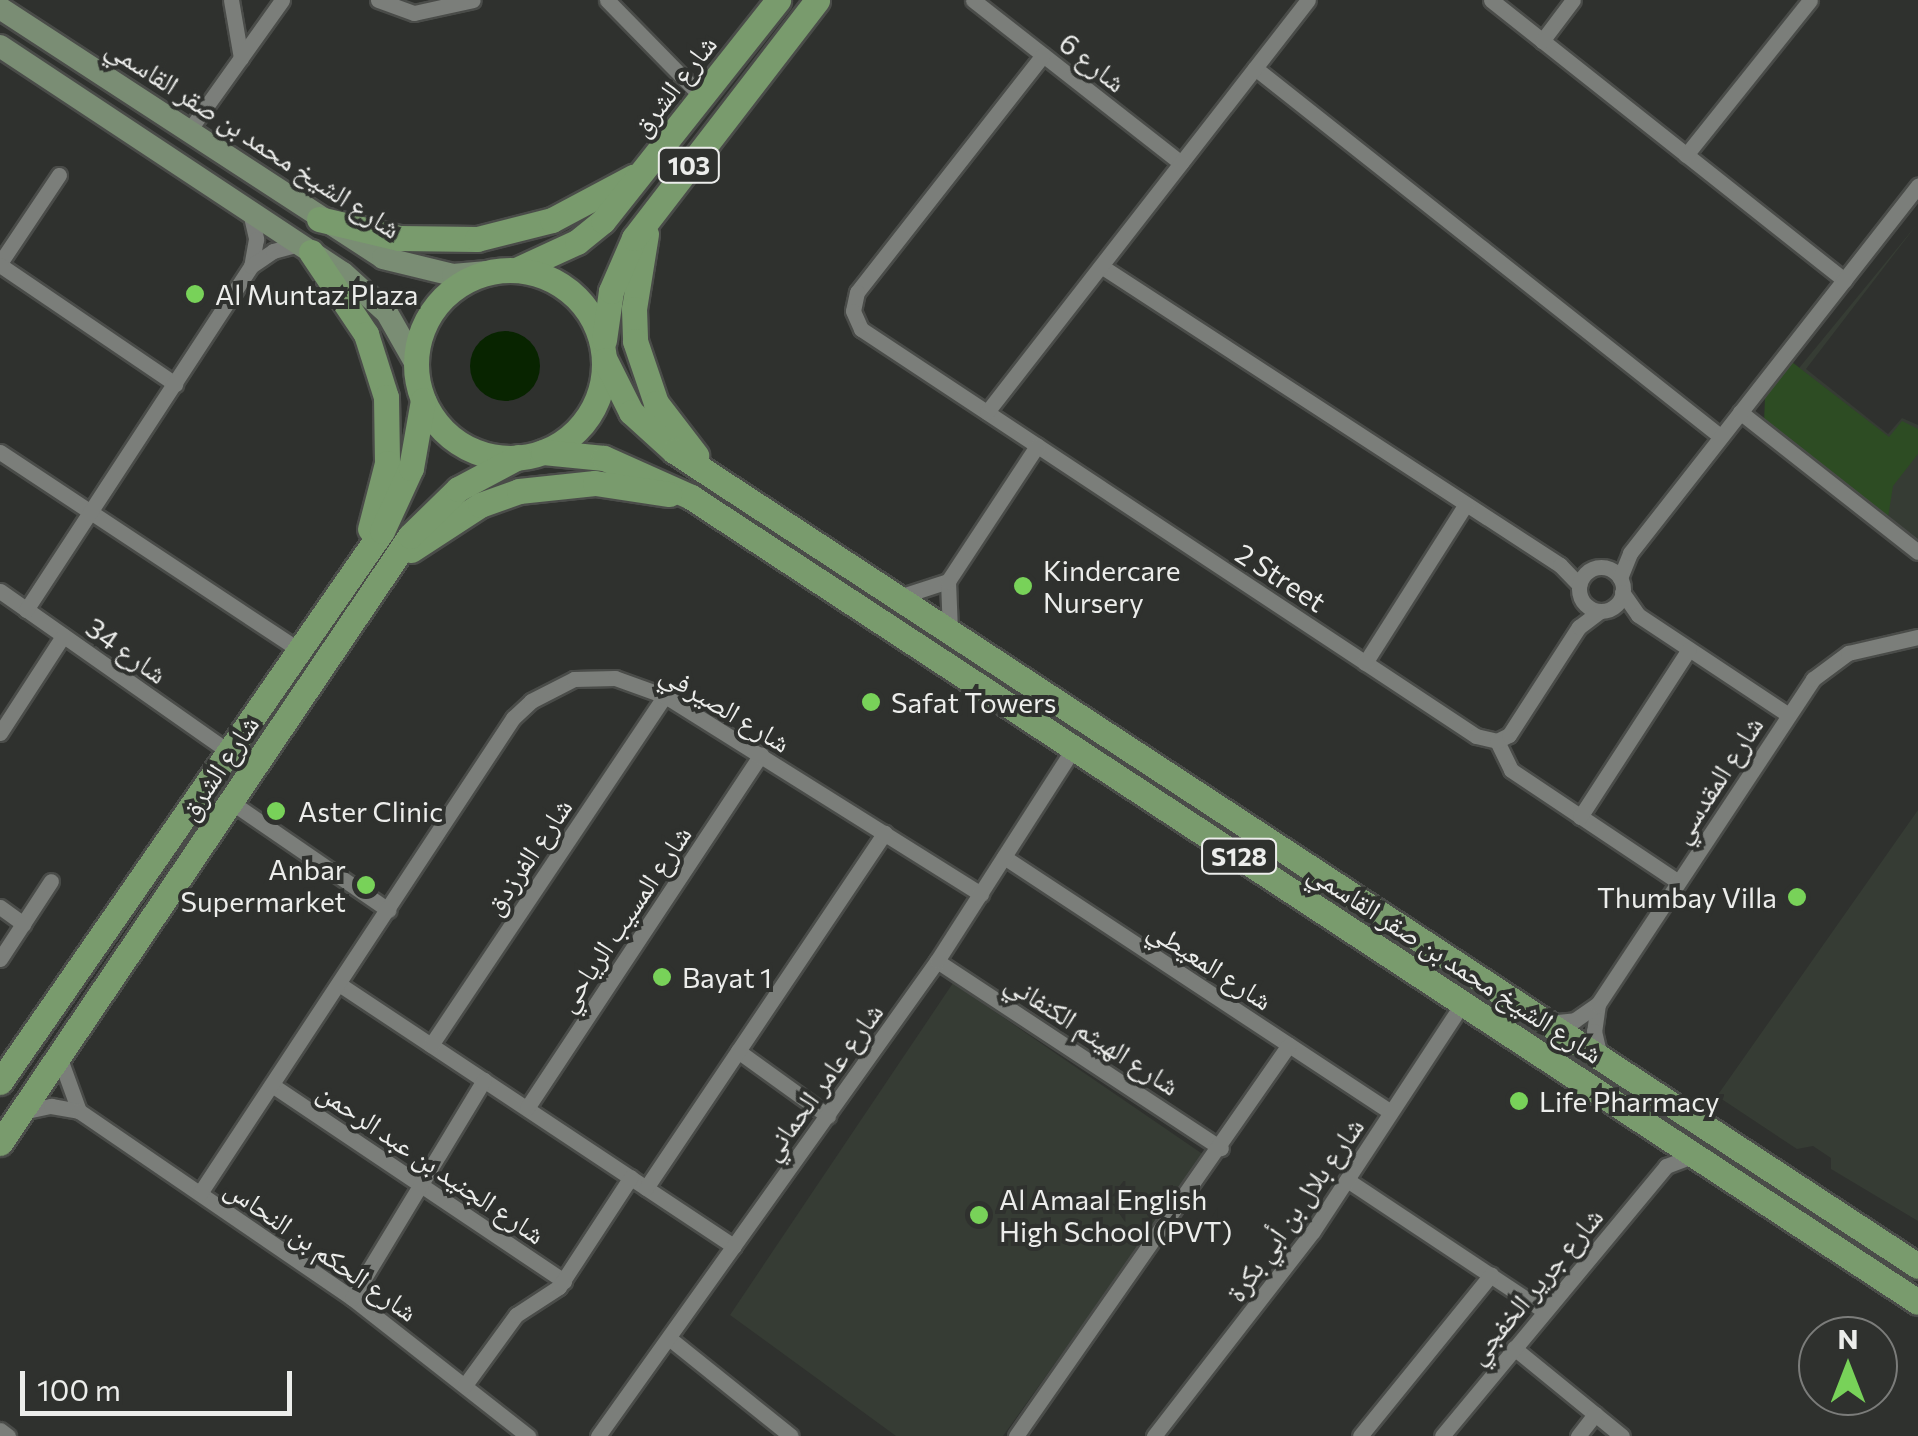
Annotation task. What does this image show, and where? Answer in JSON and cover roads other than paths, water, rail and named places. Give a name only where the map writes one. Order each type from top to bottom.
[{"type":"main road","name":"شارع الشرق","points":[[503,271],[576,242],[646,169],[778,0]]},
{"type":"main road","name":"103","points":[[604,355],[616,278],[650,214],[818,0]]},
{"type":"main road","name":"شارع الشيخ محمد بن صقر القاسمي","points":[[0,8],[383,258],[418,270],[503,271]]},
{"type":"main road","points":[[5,53],[306,248],[386,312],[416,364],[423,400],[452,437],[472,449],[531,454],[572,433],[595,406],[604,355],[583,304],[564,286],[503,271],[456,288],[430,315],[416,364]]},
{"type":"main road","points":[[320,219],[400,238],[477,239],[552,220],[646,169]]},
{"type":"main road","points":[[650,214],[634,309],[643,373],[674,430],[712,474]]},
{"type":"main road","points":[[306,248],[366,334],[386,397],[388,463],[362,558]]},
{"type":"main road","name":"شارع الشيخ محمد بن صقر القاسمي","points":[[604,355],[615,388],[651,434],[1918,1266]]},
{"type":"main road","name":"شارع الشرق","points":[[0,1082],[362,558],[405,484],[423,400]]},
{"type":"main road","name":"شارع الشرق","points":[[0,1143],[391,564],[432,510],[531,454]]},
{"type":"main road","name":"شارع الشيخ محمد بن صقر القاسمي","points":[[531,454],[604,458],[691,497],[1918,1302]]},
{"type":"main road","points":[[391,564],[480,506],[519,491],[595,483],[691,497]]},
{"type":"main road","points":[[1276,880],[1288,871],[1352,906],[1379,913]]},
{"type":"main road","points":[[1885,1245],[1918,1254]]},
{"type":"main road","points":[[1891,1284],[1918,1320]]},
{"type":"street","points":[[230,0],[241,58]]},
{"type":"street","points":[[188,132],[282,0]]},
{"type":"street","points":[[378,0],[434,13],[473,0]]},
{"type":"street","points":[[607,0],[702,97]]},
{"type":"street","name":"شارع 6","points":[[973,0],[1182,163]]},
{"type":"street","points":[[987,412],[1308,0]]},
{"type":"street","points":[[1491,0],[1844,280]]},
{"type":"street","points":[[1542,41],[1573,0]]},
{"type":"street","points":[[1686,155],[1810,0]]},
{"type":"street","name":"2 Street","points":[[1044,55],[862,284],[854,312],[869,336],[1476,736],[1498,741]]},
{"type":"street","points":[[1256,68],[1721,438]]},
{"type":"street","points":[[59,174],[0,264],[174,384]]},
{"type":"street","points":[[1580,593],[1610,577],[1630,553],[1918,186]]},
{"type":"street","points":[[250,211],[256,239],[251,266]]},
{"type":"street","points":[[26,610],[251,266],[273,250],[306,248]]},
{"type":"street","points":[[1101,266],[1560,566],[1580,593],[1605,610],[1638,615]]},
{"type":"street","points":[[1740,412],[1918,552]]},
{"type":"street","points":[[950,630],[948,580],[1038,446]]},
{"type":"street","points":[[0,452],[298,649]]},
{"type":"street","points":[[1366,663],[1466,504]]},
{"type":"street","points":[[1560,566],[1610,577],[1638,615],[1788,714]]},
{"type":"street","points":[[1610,577],[1605,610],[1579,627],[1509,736],[1498,741],[1511,770],[1678,882]]},
{"type":"street","points":[[898,597],[948,580]]},
{"type":"street","name":"شارع 34","points":[[0,591],[226,750]]},
{"type":"street","points":[[1579,627],[1580,593]]},
{"type":"street","points":[[0,733],[64,636]]},
{"type":"street","name":"شارع المقدسي","points":[[1598,1004],[1788,714],[1830,664],[1869,646],[1918,637]]},
{"type":"street","points":[[1580,818],[1689,649]]},
{"type":"street","name":"شارع الصيرفي","points":[[200,1193],[530,701],[574,680],[598,676],[665,696],[981,894]]},
{"type":"street","name":"شارع الفرزدق","points":[[431,1045],[665,696]]},
{"type":"street","name":"شارع عامر الحماني","points":[[598,1436],[938,960],[1074,748]]},
{"type":"street","name":"شارع المسيب الرياحي","points":[[527,1108],[761,755]]},
{"type":"street","points":[[231,802],[388,910]]},
{"type":"street","points":[[646,1188],[885,833]]},
{"type":"street","name":"شارع المعيطي","points":[[1004,857],[1391,1112]]},
{"type":"street","points":[[0,959],[52,881]]},
{"type":"street","points":[[0,907],[23,924]]},
{"type":"street","name":"شارع الهيثم الكنفاني","points":[[938,960],[1221,1148]]},
{"type":"street","points":[[339,984],[734,1246]]},
{"type":"street","name":"شارع بلال بن أبي بكرة","points":[[1154,1436],[1348,1180],[1463,1003]]},
{"type":"street","points":[[1547,1023],[1575,1020],[1598,1004]]},
{"type":"street","points":[[1598,1004],[1594,1031],[1600,1057]]},
{"type":"street","points":[[1016,1436],[1221,1148],[1289,1045]]},
{"type":"street","points":[[738,1051],[828,1116]]},
{"type":"street","points":[[22,1112],[50,1106],[79,1111],[59,1056]]},
{"type":"street","points":[[352,1298],[484,1080]]},
{"type":"street","name":"شارع الجنيد بن عبد الرحمن","points":[[272,1086],[564,1281]]},
{"type":"street","name":"شارع الحكم بن النحاس","points":[[79,1111],[352,1298],[528,1436]]},
{"type":"street","points":[[1663,1134],[1666,1166]]},
{"type":"street","name":"شارع جرير الخفجي","points":[[1442,1436],[1666,1166],[1696,1155]]},
{"type":"street","points":[[465,1385],[516,1315],[564,1281],[630,1177]]},
{"type":"street","points":[[1348,1180],[1544,1310]]},
{"type":"street","points":[[1360,1436],[1490,1275]]},
{"type":"street","points":[[669,1338],[791,1436]]},
{"type":"street","points":[[1514,1348],[1622,1436]]},
{"type":"street","points":[[1578,1436],[1596,1414]]},
{"type":"street","points":[[0,1430],[8,1436]]},
{"type":"place","name":"Al Muntaz Plaza","points":[[195,294]]},
{"type":"place","name":"Kindercare Nursery","points":[[1023,586]]},
{"type":"place","name":"Safat Towers","points":[[871,702]]},
{"type":"place","name":"Aster Clinic","points":[[276,811]]},
{"type":"place","name":"Anbar Supermarket","points":[[366,885]]},
{"type":"place","name":"Thumbay Villa","points":[[1797,897]]},
{"type":"place","name":"Bayat 1","points":[[662,977]]},
{"type":"place","name":"Life Pharmacy","points":[[1519,1101]]},
{"type":"place","name":"Al Amaal English High School (PVT)","points":[[979,1215]]}]
